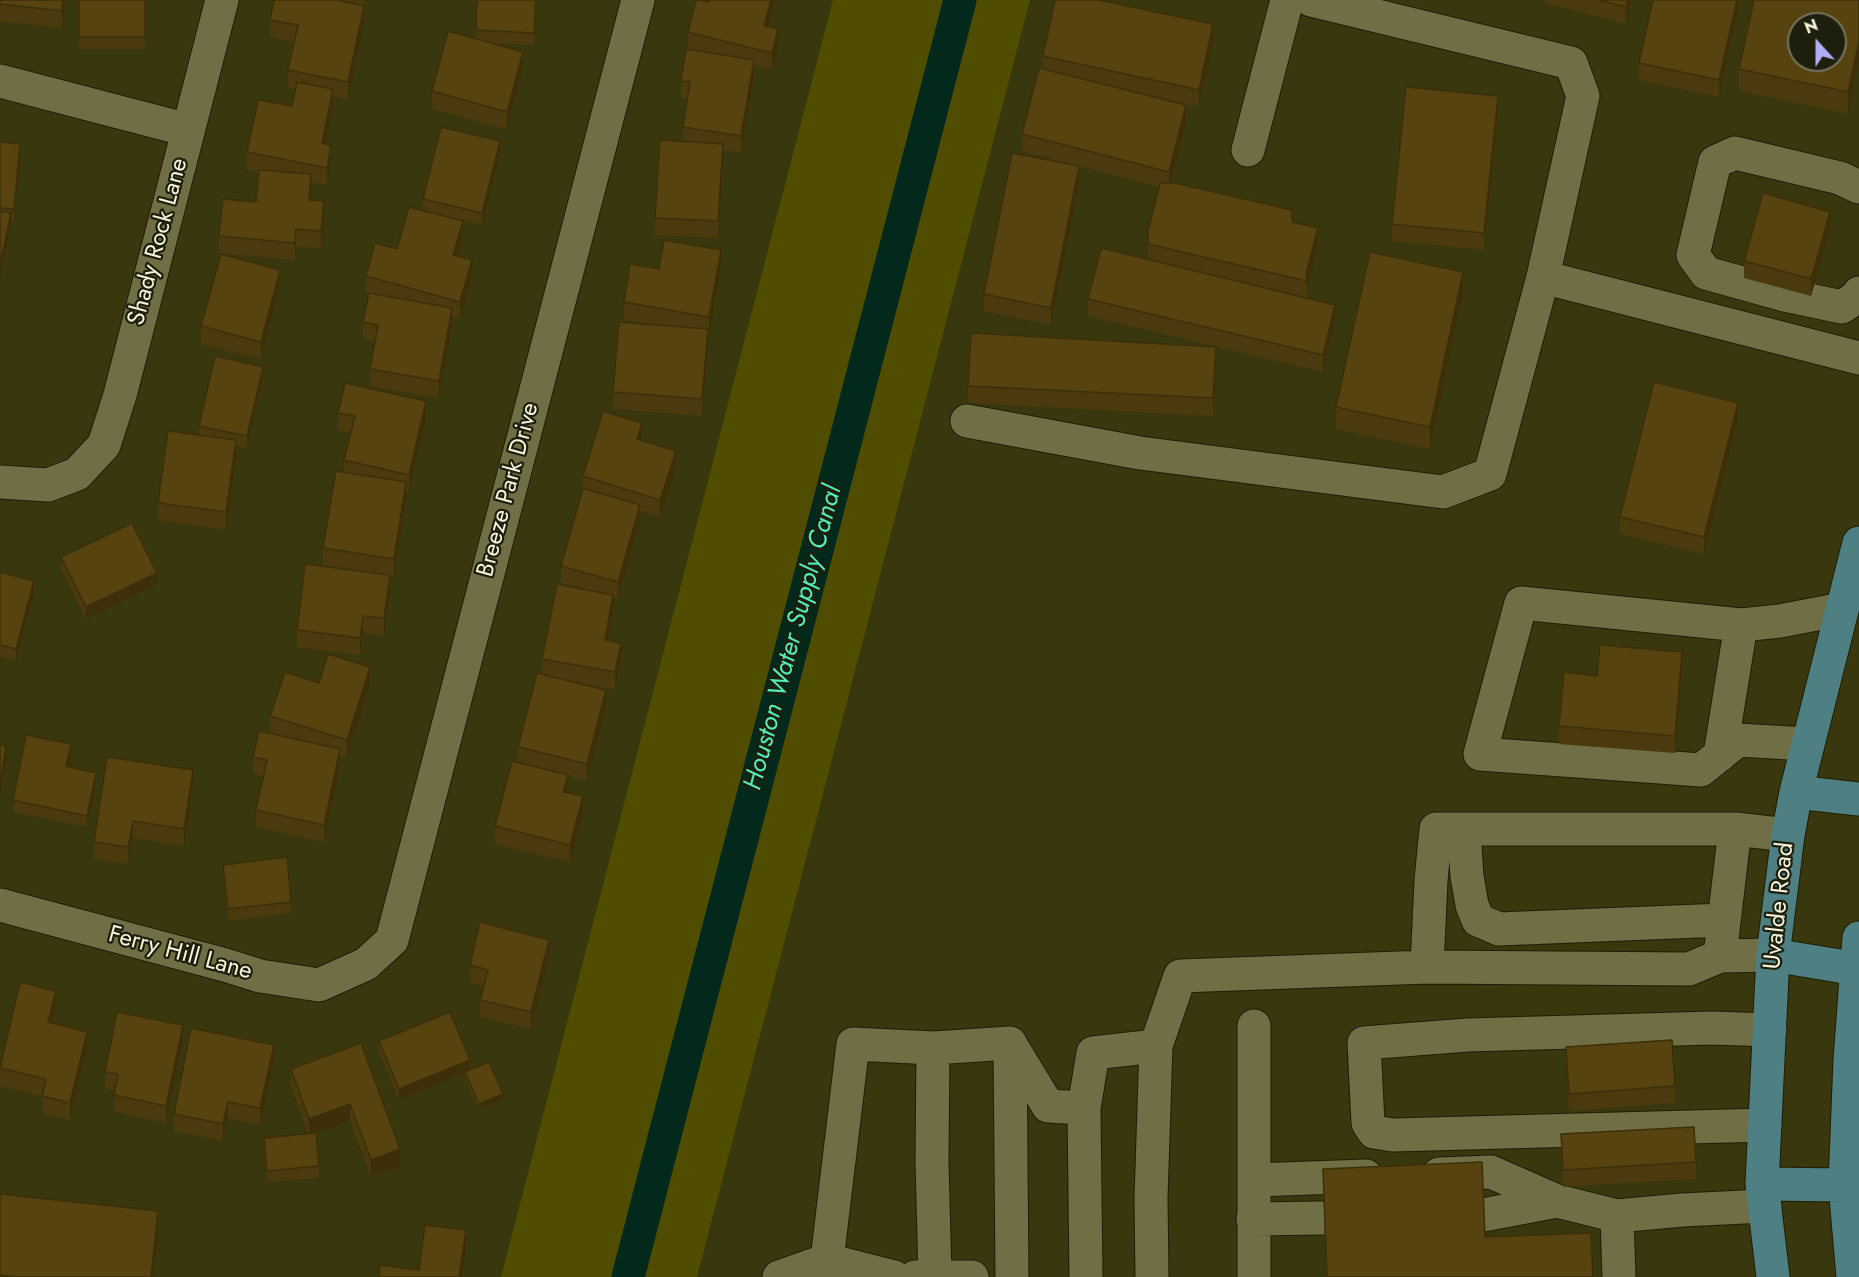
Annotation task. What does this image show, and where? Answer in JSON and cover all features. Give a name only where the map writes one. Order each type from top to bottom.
[{"type":"main road","name":"Uvalde Road","points":[[1773,1277],[1764,1195],[1773,956],[1788,836],[1796,792],[1808,744],[1850,611],[1859,543]]},
{"type":"main road","points":[[1796,792],[1859,799]]},
{"type":"main road","points":[[1773,956],[1858,954],[1850,1060],[1845,1185],[1853,1277]]},
{"type":"main road","points":[[1764,1195],[1845,1185]]},
{"type":"street","name":"Shady Rock Lane","points":[[0,482],[48,485],[77,474],[104,445],[120,395],[222,0]]},
{"type":"street","name":"Breeze Park Drive","points":[[360,967],[392,939],[638,0]]},
{"type":"street","points":[[1248,150],[1287,0]]},
{"type":"street","points":[[967,421],[1140,453],[1443,492],[1490,474],[1543,277],[1583,96],[1571,63],[1311,0]]},
{"type":"street","points":[[0,81],[188,130]]},
{"type":"street","points":[[1859,187],[1840,178],[1735,153],[1715,162],[1693,255],[1706,273],[1785,295],[1842,307],[1859,293]]},
{"type":"street","points":[[1543,277],[1859,358]]},
{"type":"street","points":[[1808,744],[1738,740],[1701,770],[1480,754],[1521,603],[1741,625],[1850,611]]},
{"type":"street","points":[[1720,755],[1741,625]]},
{"type":"street","points":[[1427,967],[1436,829],[1735,829],[1788,836]]},
{"type":"street","points":[[1720,956],[1735,829]]},
{"type":"street","points":[[1464,830],[1467,876],[1472,905],[1478,920],[1499,929],[1724,920]]},
{"type":"street","name":"Ferry Hill Lane","points":[[0,905],[260,976],[319,985],[360,967]]},
{"type":"street","points":[[1152,1277],[1151,1198],[1156,1046],[1180,976],[1427,967],[1689,969],[1720,956],[1773,956]]},
{"type":"street","points":[[1254,1026],[1254,1277]]},
{"type":"street","points":[[1765,1125],[1393,1135],[1374,1132],[1368,1123],[1364,1043],[1480,1035],[1712,1028],[1770,1029]]},
{"type":"street","points":[[1010,1043],[1048,1106],[1084,1107]]},
{"type":"street","points":[[827,1260],[853,1044],[933,1048],[1010,1043]]},
{"type":"street","points":[[1010,1043],[1012,1277]]},
{"type":"street","points":[[1086,1277],[1084,1107],[1093,1053],[1156,1046]]},
{"type":"street","points":[[933,1048],[932,1162],[926,1276],[972,1277]]},
{"type":"street","points":[[1255,1180],[1491,1172],[1557,1201],[1617,1216],[1682,1210],[1764,1195]]},
{"type":"street","points":[[1483,1215],[1557,1201]]},
{"type":"street","points":[[1617,1216],[1619,1277]]},
{"type":"street","points":[[1253,1219],[1324,1218]]},
{"type":"street","points":[[779,1277],[827,1260],[894,1277]]},
{"type":"shaded area","points":[[833,0],[1030,0],[697,1277],[501,1277]]},
{"type":"building","points":[[0,0],[63,0],[62,11],[0,4]]},
{"type":"building","points":[[79,0],[145,0],[145,37],[79,37]]},
{"type":"building","points":[[274,0],[336,0],[364,6],[348,82],[288,70],[298,25],[270,20]]},
{"type":"building","points":[[477,0],[536,0],[534,33],[476,30]]},
{"type":"building","points":[[696,0],[709,2],[709,0],[771,0],[764,26],[778,29],[772,53],[688,32]]},
{"type":"building","points":[[1055,0],[1099,0],[1213,24],[1199,90],[1043,56]]},
{"type":"building","points":[[1599,0],[1627,0],[1626,7]]},
{"type":"building","points":[[1653,0],[1737,0],[1719,80],[1639,63]]},
{"type":"building","points":[[1754,0],[1859,0],[1859,42],[1848,92],[1739,69]]},
{"type":"building","points":[[448,31],[523,52],[507,112],[432,91]]},
{"type":"building","points":[[686,49],[754,60],[741,136],[683,127],[690,82],[681,81]]},
{"type":"building","points":[[1039,68],[1186,105],[1169,172],[1022,134]]},
{"type":"building","points":[[297,82],[333,89],[322,143],[331,146],[327,168],[247,152],[258,100],[292,106]]},
{"type":"building","points":[[1406,87],[1498,96],[1484,233],[1392,224]]},
{"type":"building","points":[[441,127],[500,141],[482,213],[423,199]]},
{"type":"building","points":[[660,140],[723,144],[718,221],[655,218]]},
{"type":"building","points":[[0,142],[20,144],[14,209],[0,208]]},
{"type":"building","points":[[1012,153],[1079,166],[1051,308],[984,294]]},
{"type":"building","points":[[259,170],[311,174],[309,200],[324,201],[321,231],[296,229],[295,243],[219,236],[223,199],[256,202]]},
{"type":"building","points":[[1160,183],[1175,183],[1292,210],[1292,222],[1318,228],[1306,274],[1307,281],[1148,244],[1148,231]]},
{"type":"building","points":[[1763,193],[1830,212],[1811,279],[1744,261]]},
{"type":"building","points":[[409,207],[463,221],[453,255],[472,260],[460,302],[366,276],[375,243],[397,249]]},
{"type":"building","points":[[0,211],[11,213],[0,265]]},
{"type":"building","points":[[664,240],[721,250],[709,317],[624,302],[630,264],[659,269]]},
{"type":"building","points":[[1101,248],[1335,305],[1323,355],[1088,299]]},
{"type":"building","points":[[1370,252],[1463,272],[1430,427],[1336,407]]},
{"type":"building","points":[[221,254],[280,270],[261,342],[201,326]]},
{"type":"building","points":[[369,293],[452,308],[439,381],[370,369],[378,325],[363,322]]},
{"type":"building","points":[[619,322],[708,329],[702,399],[613,392]]},
{"type":"building","points":[[971,333],[1216,347],[1213,398],[968,386]]},
{"type":"building","points":[[215,356],[263,367],[247,436],[199,426]]},
{"type":"building","points":[[1654,382],[1738,403],[1704,537],[1620,517]]},
{"type":"building","points":[[345,383],[426,401],[409,475],[344,460],[355,416],[338,413]]},
{"type":"building","points":[[603,411],[642,423],[637,439],[676,451],[660,500],[583,476]]},
{"type":"building","points":[[168,431],[236,440],[226,512],[158,503]]},
{"type":"building","points":[[336,471],[406,482],[394,559],[323,548]]},
{"type":"building","points":[[583,488],[640,505],[618,582],[561,566]]},
{"type":"building","points":[[132,523],[157,573],[86,607],[61,557]]},
{"type":"building","points":[[305,564],[390,575],[384,618],[363,616],[360,638],[297,630]]},
{"type":"building","points":[[0,572],[34,581],[16,649],[0,645]]},
{"type":"building","points":[[557,584],[613,595],[605,640],[621,643],[615,672],[542,659]]},
{"type":"building","points":[[1600,645],[1682,652],[1675,736],[1559,726],[1564,672],[1597,676]]},
{"type":"building","points":[[328,654],[370,667],[347,740],[270,716],[285,672],[319,683]]},
{"type":"building","points":[[537,673],[606,690],[587,764],[518,747]]},
{"type":"building","points":[[259,731],[340,749],[324,825],[256,810],[267,760],[253,757]]},
{"type":"building","points":[[26,735],[71,744],[66,766],[96,773],[87,816],[13,800]]},
{"type":"building","points":[[0,745],[6,746],[0,786]]},
{"type":"building","points":[[107,757],[193,770],[184,829],[133,821],[128,847],[94,842]]},
{"type":"building","points":[[512,761],[568,775],[563,792],[583,796],[570,845],[495,826]]},
{"type":"building","points":[[287,857],[291,902],[228,909],[223,865]]},
{"type":"building","points":[[480,922],[549,940],[531,1012],[480,1000],[488,970],[470,965]]},
{"type":"building","points":[[20,982],[56,991],[48,1022],[87,1032],[70,1103],[42,1096],[46,1079],[0,1068]]},
{"type":"building","points":[[117,1012],[183,1025],[166,1106],[114,1095],[118,1074],[105,1072]]},
{"type":"building","points":[[450,1012],[470,1060],[399,1089],[379,1041]]},
{"type":"building","points":[[191,1028],[274,1045],[260,1108],[228,1102],[223,1124],[174,1114]]},
{"type":"building","points":[[1672,1040],[1675,1086],[1569,1094],[1566,1047]]},
{"type":"building","points":[[361,1043],[400,1149],[371,1160],[350,1104],[309,1119],[291,1069]]},
{"type":"building","points":[[489,1062],[503,1094],[479,1104],[465,1072]]},
{"type":"building","points":[[1694,1127],[1696,1162],[1563,1170],[1561,1134]]},
{"type":"building","points":[[316,1133],[319,1166],[267,1171],[264,1138]]},
{"type":"building","points":[[1482,1162],[1485,1237],[1591,1233],[1593,1277],[1327,1277],[1323,1169]]},
{"type":"building","points":[[0,1194],[158,1211],[151,1277],[15,1277],[0,1275]]},
{"type":"building","points":[[425,1225],[466,1230],[459,1277],[379,1277],[380,1265],[419,1270]]},
{"type":"waterway","name":"Houston Water Supply Canal","points":[[628,1277],[960,0]]}]
